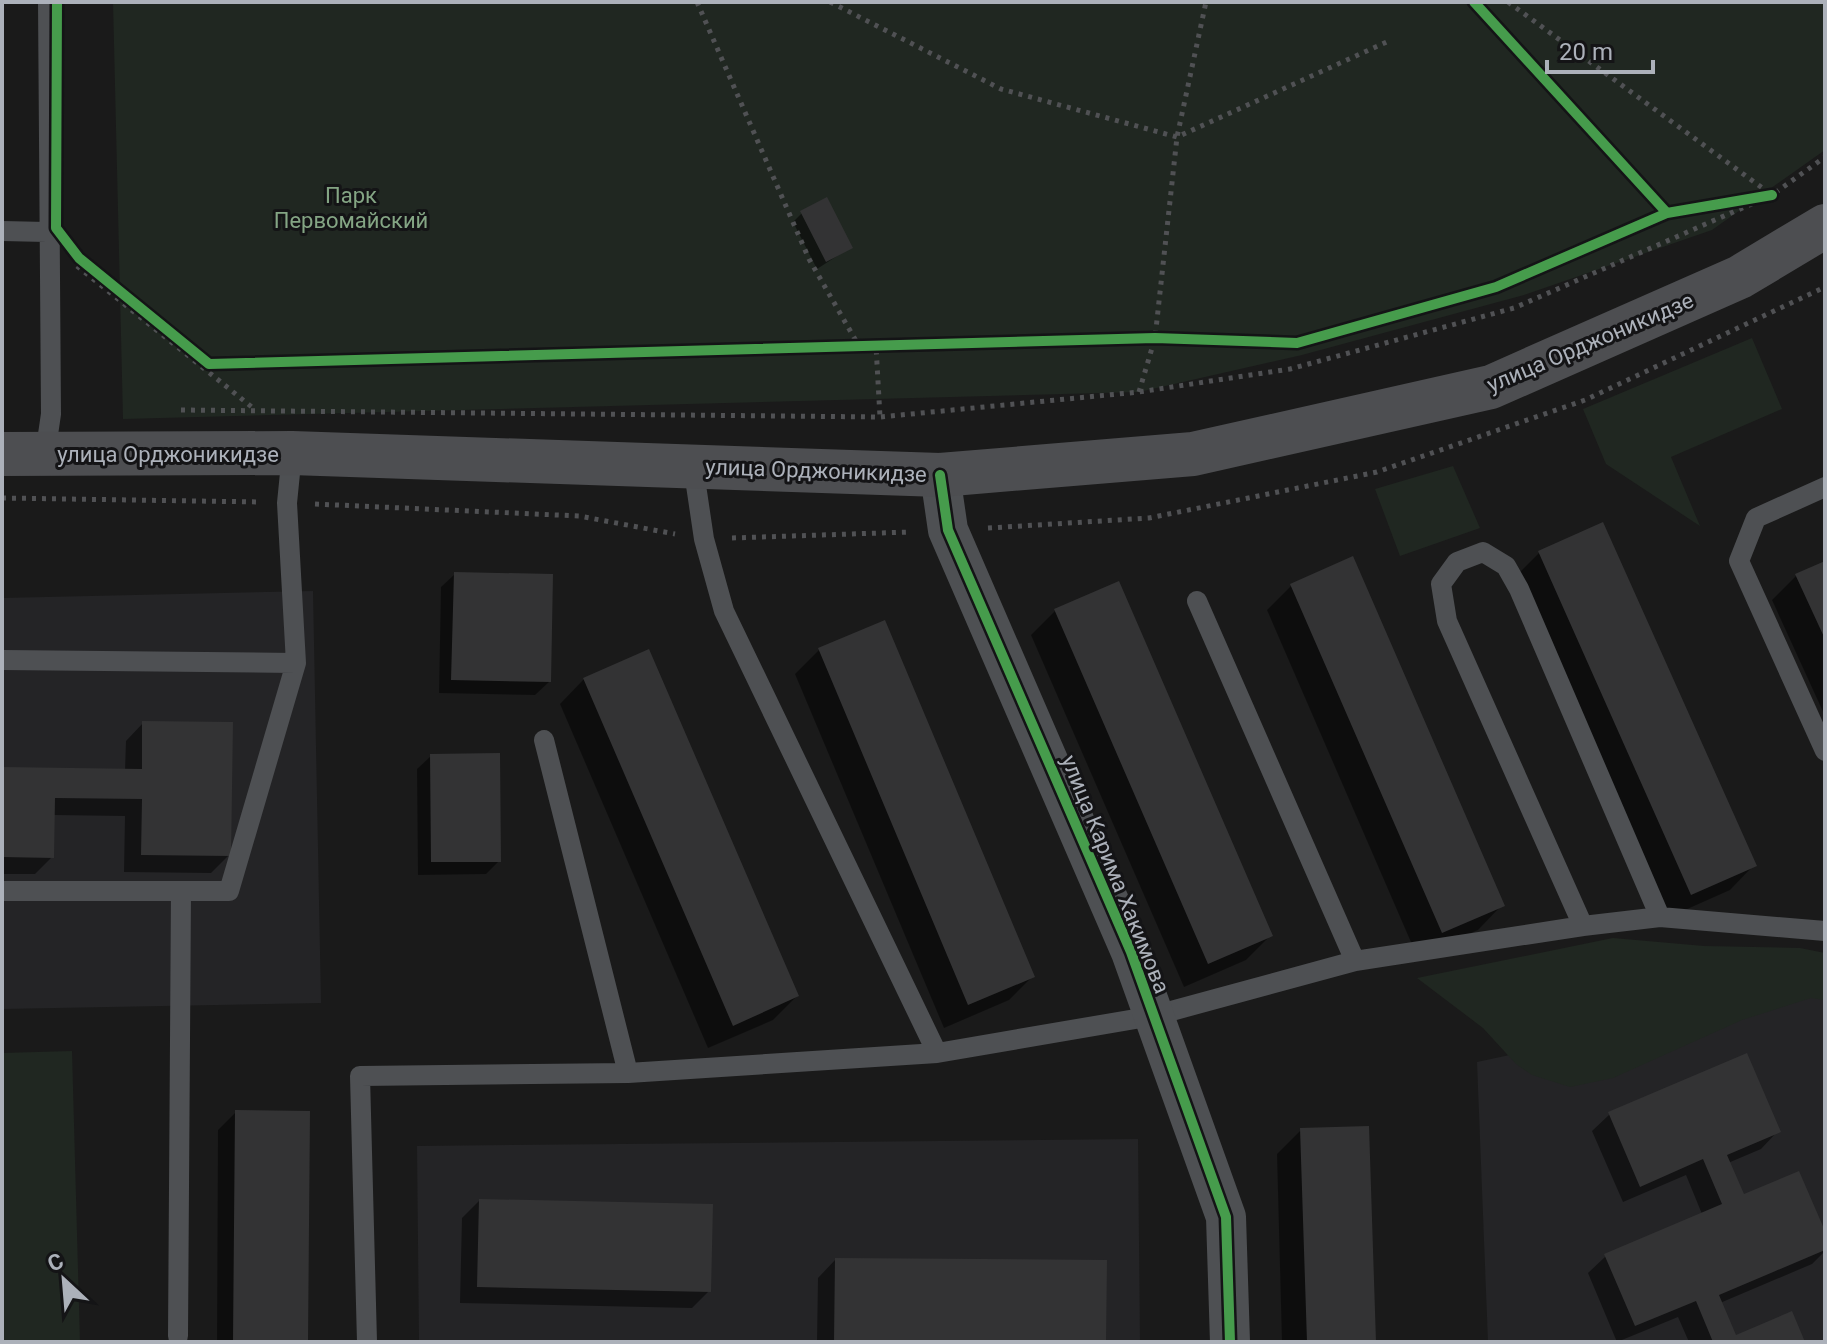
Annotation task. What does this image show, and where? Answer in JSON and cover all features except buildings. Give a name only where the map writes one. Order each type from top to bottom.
[{"type":"main road","name":"улица Орджоникидзе","points":[[2,454],[292,453],[940,475],[1193,454],[1491,387],[1740,277],[1825,226]]},
{"type":"street","name":"улица Карима Хакимова","points":[[940,475],[948,530],[1131,952],[1226,1217],[1230,1342]]},
{"type":"lane","points":[[45,455],[51,414],[47,232],[48,2]]},
{"type":"lane","points":[[2,231],[47,232]]},
{"type":"lane","points":[[2,891],[229,891],[296,663],[287,503],[292,453]]},
{"type":"lane","points":[[693,465],[704,539],[724,611],[937,1053]]},
{"type":"lane","points":[[1825,487],[1756,518],[1739,561],[1825,751]]},
{"type":"lane","points":[[1583,926],[1447,621],[1441,584],[1457,562],[1483,552],[1506,566],[1519,589],[1660,917]]},
{"type":"lane","points":[[1197,601],[1355,961]]},
{"type":"lane","points":[[2,660],[296,663]]},
{"type":"lane","points":[[544,740],[628,1073]]},
{"type":"lane","points":[[178,1336],[181,892]]},
{"type":"lane","points":[[367,1342],[360,1076],[628,1073],[937,1053],[1153,1016],[1355,961],[1583,926],[1660,917],[1825,931]]},
{"type":"path","points":[[697,2],[809,259],[856,341],[876,346]]},
{"type":"path","points":[[830,2],[1001,89],[1177,137],[1391,40]]},
{"type":"path","points":[[1139,392],[1155,338],[1177,137],[1206,2]]},
{"type":"path","points":[[1508,2],[1772,195]]},
{"type":"path","points":[[176,410],[253,408],[880,417],[1139,392],[1290,369],[1514,308],[1772,195],[1825,157]]},
{"type":"path","points":[[1727,202],[1772,195]]},
{"type":"path","points":[[225,364],[209,364],[79,258],[56,228],[47,232],[71,261],[253,408]]},
{"type":"path","points":[[1140,339],[1171,339]]},
{"type":"path","points":[[876,346],[880,417]]},
{"type":"path","points":[[844,347],[892,346]]},
{"type":"shaded area","points":[[313,591],[321,1003],[2,1009],[2,598]]},
{"type":"shaded area","points":[[1825,988],[1825,1342],[1488,1342],[1477,1062]]},
{"type":"shaded area","points":[[1138,1139],[1140,1342],[419,1342],[417,1146]]},
{"type":"green space","name":"Парк Первомайский","points":[[113,2],[1825,2],[1825,150],[1712,230],[1524,295],[1302,355],[1139,392],[123,419]]},
{"type":"green space","points":[[1752,338],[1782,409],[1671,457],[1700,526],[1606,464],[1583,409]]},
{"type":"green space","points":[[1453,466],[1480,528],[1400,556],[1375,489]]},
{"type":"green space","points":[[1613,938],[1704,946],[1800,948],[1825,953],[1825,1000],[1811,998],[1742,1020],[1613,1078],[1570,1087],[1532,1075],[1516,1064],[1483,1028],[1417,978]]},
{"type":"green space","points":[[72,1051],[80,1342],[2,1342],[2,1053]]},
{"type":"cycle path","points":[[57,2],[56,228],[79,258],[209,364],[1155,338],[1297,343],[1496,287],[1667,213],[1474,2]]},
{"type":"cycle path","points":[[1667,213],[1772,195]]},
{"type":"cycle path","points":[[940,475],[948,530],[1131,952],[1226,1217],[1230,1342]]}]
